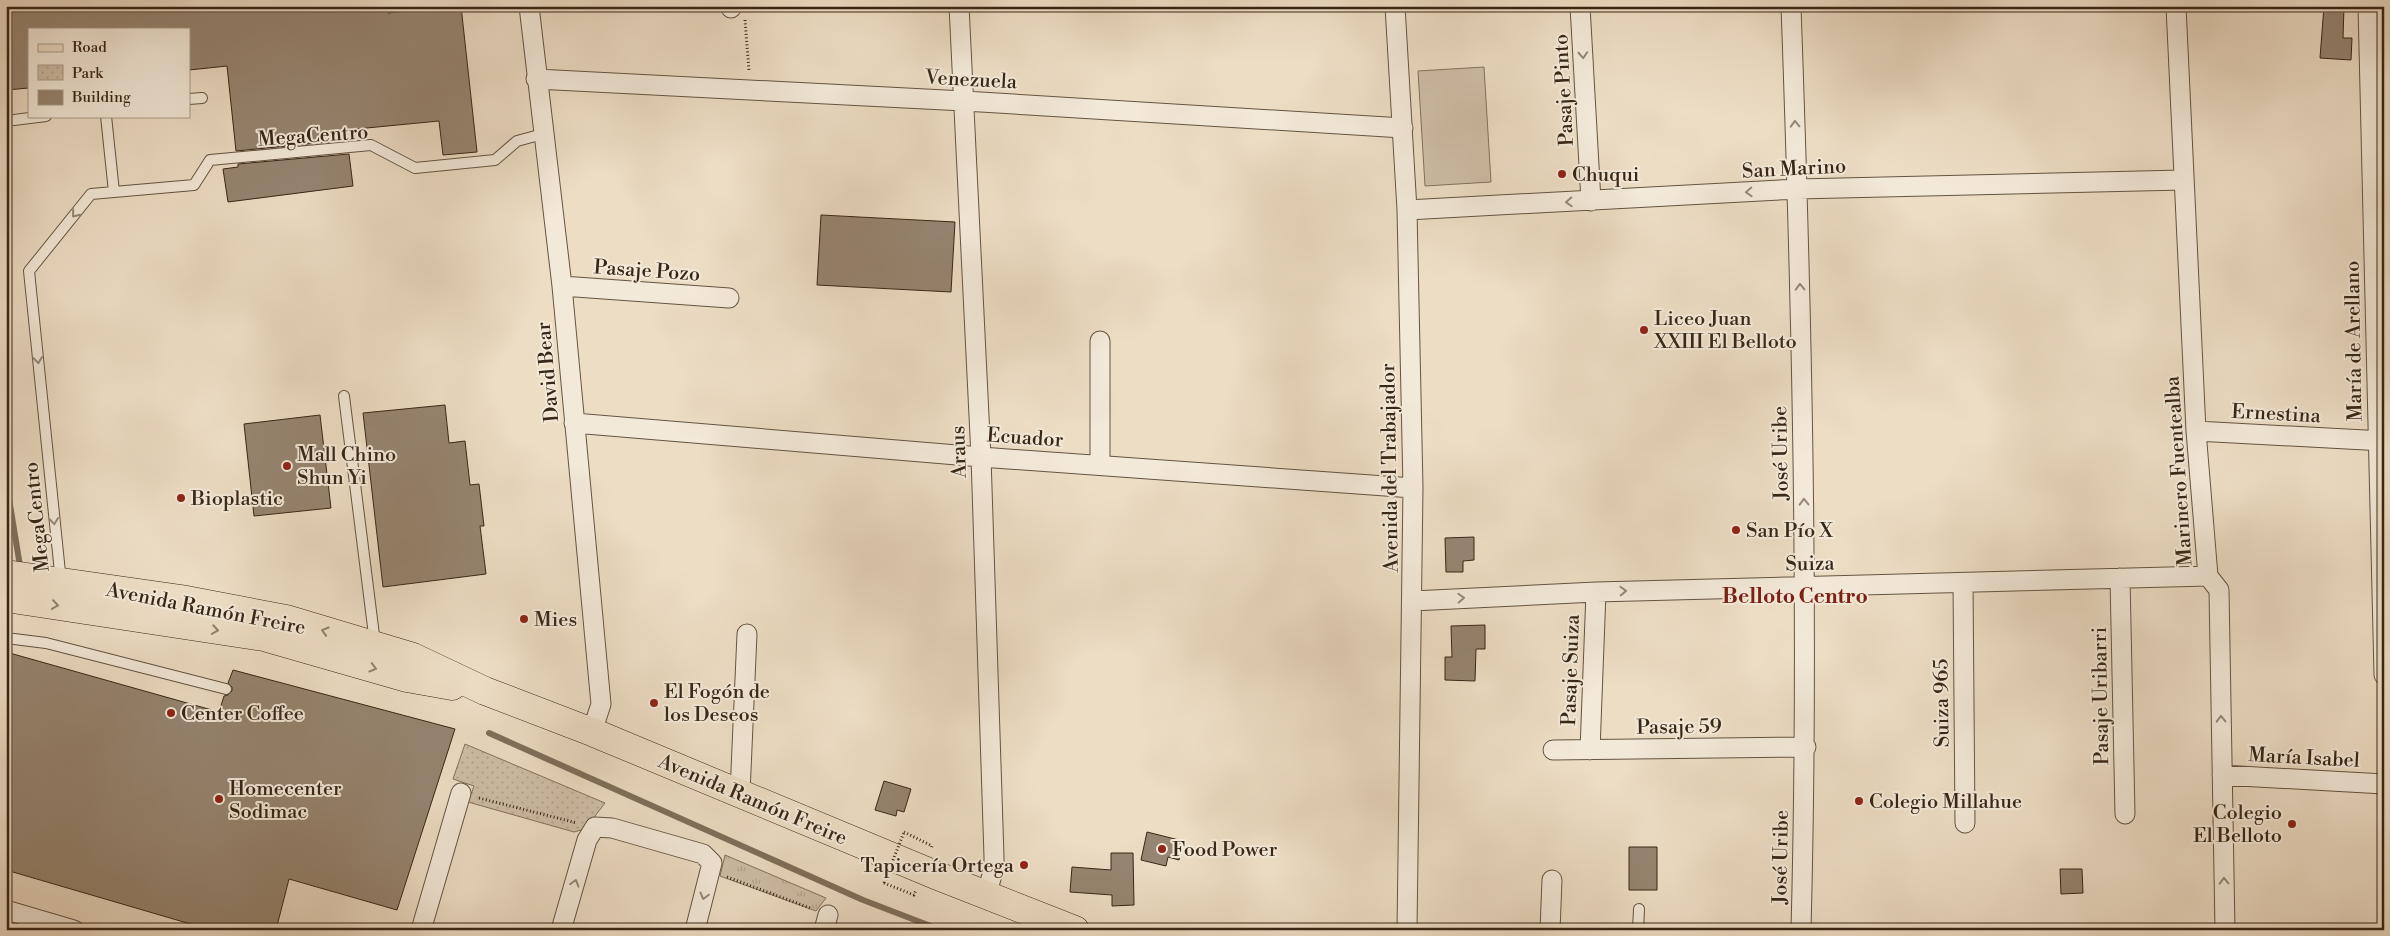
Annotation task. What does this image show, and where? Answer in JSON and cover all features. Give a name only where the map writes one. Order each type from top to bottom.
[{"type":"main road","name":"Avenida Ramón Freire","points":[[13,577],[181,599],[286,619],[413,657],[485,691],[592,732],[986,896],[1075,930]]},
{"type":"main road","name":"Avenida Ramón Freire","points":[[6,598],[264,637],[407,678],[485,691]]},
{"type":"street","name":"David Bear","points":[[529,6],[536,79],[562,286],[601,704],[592,732]]},
{"type":"street","name":"Araus","points":[[959,6],[981,457],[994,857],[994,868],[986,896]]},
{"type":"street","name":"Avenida del Trabajador","points":[[1395,6],[1407,210],[1413,488],[1407,930]]},
{"type":"street","name":"Pasaje Pinto","points":[[1580,6],[1591,201]]},
{"type":"street","name":"José Uribe","points":[[1791,6],[1798,189],[1805,585],[1806,747],[1801,930]]},
{"type":"street","name":"Marinero Fuentealba","points":[[2176,6],[2196,431],[2208,576],[2219,590],[2225,930]]},
{"type":"street","name":"María de Arellano","points":[[2368,6],[2381,440],[2384,675]]},
{"type":"street","name":"Venezuela","points":[[536,79],[964,101],[1403,128]]},
{"type":"street","name":"San Marino","points":[[1407,210],[1798,189],[2183,180]]},
{"type":"street","name":"Pasaje Pozo","points":[[562,286],[729,298]]},
{"type":"street","points":[[1100,341],[1100,465]]},
{"type":"street","name":"Ecuador","points":[[574,423],[981,457],[1413,488]]},
{"type":"street","name":"Ernestina","points":[[2196,431],[2381,440]]},
{"type":"street","name":"Suiza","points":[[1412,601],[1596,592],[1805,585],[1962,583],[2208,576]]},
{"type":"street","name":"Pasaje Uribarri","points":[[2120,578],[2124,814]]},
{"type":"street","name":"Suiza 965","points":[[1962,583],[1965,823]]},
{"type":"street","name":"Pasaje Suiza","points":[[1590,750],[1596,592]]},
{"type":"street","points":[[740,793],[747,634]]},
{"type":"street","name":"Pasaje 59","points":[[1553,750],[1806,747]]},
{"type":"street","name":"María Isabel","points":[[2222,775],[2384,784]]},
{"type":"street","points":[[421,930],[461,793]]},
{"type":"street","points":[[561,930],[587,840],[595,827],[612,828],[703,854],[711,867],[695,930]]},
{"type":"street","points":[[1550,930],[1552,880]]},
{"type":"street","points":[[6,910],[74,930]]},
{"type":"lane","points":[[190,99],[202,98]]},
{"type":"lane","points":[[6,121],[30,118]]},
{"type":"lane","points":[[106,118],[114,192]]},
{"type":"lane","name":"MegaCentro","points":[[60,582],[29,271],[91,194],[194,185],[210,160],[371,145],[415,168],[495,160],[516,141],[543,134]]},
{"type":"lane","points":[[344,396],[376,646]]},
{"type":"lane","points":[[6,638],[46,643],[226,689]]},
{"type":"lane","points":[[1638,930],[1639,909]]},
{"type":"path","points":[[731,7],[744,11],[751,90]]},
{"type":"path","points":[[461,793],[595,827]]},
{"type":"path","points":[[914,895],[884,883],[904,832],[932,846]]},
{"type":"path","points":[[711,867],[826,922]]},
{"type":"green space","points":[[1484,67],[1491,182],[1425,186],[1418,71]]},
{"type":"green space","points":[[465,744],[605,803],[585,829],[574,832],[468,802],[474,786],[453,779]]},
{"type":"green space","points":[[725,855],[826,898],[816,911],[720,876]]},
{"type":"building","points":[[6,6],[388,6],[388,13],[461,6],[477,152],[443,155],[439,121],[346,130],[348,140],[236,151],[227,66],[190,70],[190,28],[28,28],[28,88],[6,90]]},
{"type":"building","points":[[2324,6],[2344,6],[2343,38],[2352,38],[2351,60],[2320,58]]},
{"type":"building","points":[[349,154],[353,186],[228,202],[223,169],[238,167],[238,164]]},
{"type":"building","points":[[821,215],[955,222],[951,292],[817,285]]},
{"type":"building","points":[[445,405],[449,443],[465,441],[470,485],[479,484],[484,526],[480,526],[486,574],[383,587],[363,413]]},
{"type":"building","name":"Mall Chino Shun Yi","points":[[320,415],[331,508],[254,516],[244,424]]},
{"type":"building","points":[[1474,537],[1474,560],[1463,561],[1463,572],[1446,572],[1445,538]]},
{"type":"building","points":[[1485,625],[1485,649],[1476,649],[1475,681],[1445,680],[1445,657],[1452,657],[1451,626]]},
{"type":"building","name":"Homecenter Sodimac","points":[[6,652],[219,712],[224,696],[232,691],[232,687],[228,683],[233,670],[455,729],[397,910],[289,879],[276,930],[211,930],[6,870]]},
{"type":"building","points":[[884,781],[911,789],[904,812],[897,810],[896,816],[875,810]]},
{"type":"building","name":"Food Power","points":[[1147,832],[1183,841],[1179,860],[1168,857],[1166,866],[1141,860]]},
{"type":"building","points":[[1629,847],[1657,847],[1657,890],[1629,890]]},
{"type":"building","points":[[1111,853],[1133,853],[1134,905],[1112,906],[1112,895],[1070,892],[1072,867],[1111,870]]},
{"type":"building","points":[[2060,869],[2082,869],[2083,893],[2061,894]]},
{"type":"waterway","points":[[6,480],[20,566]]},
{"type":"waterway","points":[[489,733],[863,900],[941,930]]},
{"type":"place","name":"Chuqui","points":[[1562,174]]},
{"type":"place","name":"Liceo Juan XXIII El Belloto","points":[[1644,330]]},
{"type":"place","name":"Mall Chino Shun Yi","points":[[287,466]]},
{"type":"place","name":"Bioplastic","points":[[181,498]]},
{"type":"place","name":"San Pío X","points":[[1736,530]]},
{"type":"place","name":"Mies","points":[[524,619]]},
{"type":"place","name":"El Fogón de los Deseos","points":[[654,703]]},
{"type":"place","name":"Center Coffee","points":[[171,713]]},
{"type":"place","name":"Homecenter Sodimac","points":[[219,799]]},
{"type":"place","name":"Colegio Millahue","points":[[1859,801]]},
{"type":"place","name":"Colegio El Belloto","points":[[2292,824]]},
{"type":"place","name":"Food Power","points":[[1162,849]]},
{"type":"place","name":"Tapicería Ortega","points":[[1024,865]]},
{"type":"district","name":"Belloto Centro","points":[[1795,596]]}]
